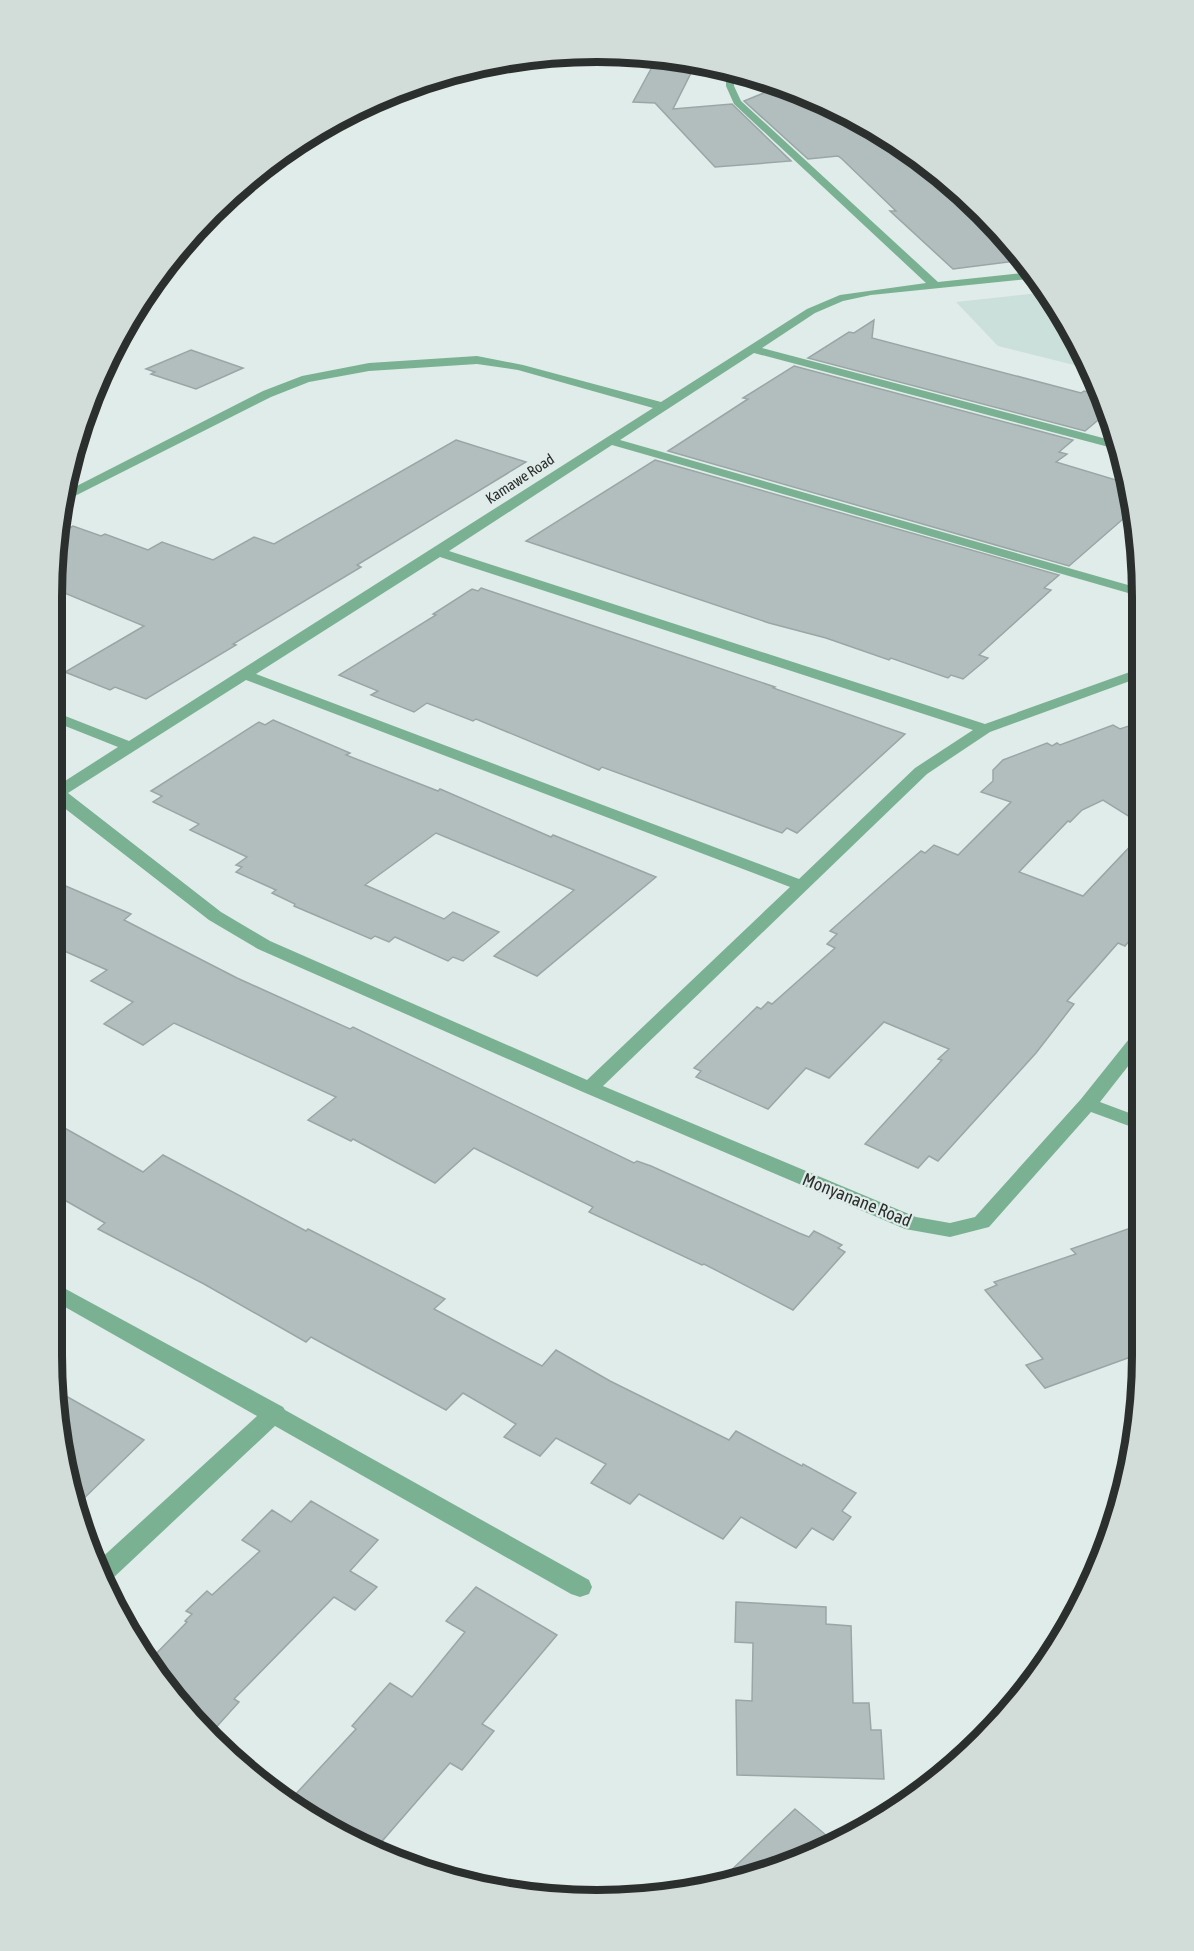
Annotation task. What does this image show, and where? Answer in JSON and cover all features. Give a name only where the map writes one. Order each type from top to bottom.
[{"type":"street","points":[[730,79],[730,86],[736,102],[936,286]]},
{"type":"street","name":"Kamawe Road","points":[[62,790],[438,552],[811,310],[840,298],[871,292],[1026,276]]},
{"type":"street","points":[[753,349],[1110,444]]},
{"type":"street","points":[[72,493],[267,393],[306,380],[369,367],[477,360],[519,366],[661,406]]},
{"type":"street","points":[[610,441],[1132,590]]},
{"type":"street","points":[[438,552],[985,729]]},
{"type":"street","points":[[243,674],[803,886]]},
{"type":"street","points":[[590,1088],[921,771],[985,729],[1132,675]]},
{"type":"street","points":[[62,720],[129,746]]},
{"type":"street","name":"Monyanane Road","points":[[62,799],[215,916],[264,945],[590,1088],[912,1224],[950,1230],[982,1222],[1088,1104],[1132,1048]]},
{"type":"street","points":[[1088,1104],[1132,1121]]},
{"type":"street","points":[[62,1295],[275,1413],[580,1587]]},
{"type":"street","points":[[107,1569],[275,1413]]},
{"type":"shaded area","points":[[1038,293],[1061,329],[1080,367],[998,346],[956,302]]},
{"type":"building","points":[[653,65],[692,70],[673,109],[732,104],[791,161],[715,167],[655,103],[633,102]]},
{"type":"building","points":[[770,90],[802,102],[865,133],[923,172],[950,194],[976,218],[1014,261],[953,269],[890,211],[896,211],[842,159],[838,156],[808,159],[744,101]]},
{"type":"building","points":[[874,320],[872,338],[1081,393],[1084,391],[1092,393],[1101,417],[1085,431],[808,358],[849,332],[854,333]]},
{"type":"building","points":[[191,350],[243,368],[196,389],[151,374],[155,372],[146,369]]},
{"type":"building","points":[[794,366],[1073,440],[1059,452],[1067,454],[1056,462],[1119,481],[1126,516],[1069,566],[668,451],[748,399],[743,398]]},
{"type":"building","points":[[456,440],[526,462],[357,565],[361,567],[146,699],[115,687],[110,690],[65,672],[144,626],[62,592],[66,530],[73,526],[101,536],[105,534],[148,550],[162,542],[213,560],[254,537],[274,544]]},
{"type":"building","points":[[655,460],[1059,575],[1044,588],[1051,590],[979,655],[988,658],[963,679],[951,675],[948,678],[826,638],[769,623],[526,541]]},
{"type":"building","points":[[481,588],[775,687],[773,688],[905,734],[797,833],[787,828],[782,833],[602,767],[599,770],[476,719],[473,721],[427,703],[414,712],[371,695],[378,691],[339,675],[436,615],[433,614],[472,589],[478,591]]},
{"type":"building","points":[[273,720],[350,753],[346,755],[438,791],[440,789],[551,837],[553,835],[656,877],[537,976],[494,956],[574,890],[436,833],[365,885],[444,919],[453,912],[499,932],[463,961],[453,957],[448,961],[395,937],[389,942],[375,936],[371,939],[294,906],[295,904],[272,893],[276,890],[236,872],[242,867],[236,865],[247,857],[190,830],[199,824],[153,802],[162,796],[151,791],[259,722],[265,725]]},
{"type":"building","points":[[1113,725],[1120,729],[1132,725],[1132,818],[1103,800],[1082,810],[1070,822],[1068,821],[1019,872],[1083,896],[1132,844],[1132,938],[1125,946],[1118,943],[1067,1001],[1074,1004],[1036,1053],[938,1161],[929,1156],[918,1168],[865,1144],[942,1060],[938,1059],[949,1049],[884,1022],[829,1078],[806,1068],[768,1109],[696,1077],[701,1071],[694,1068],[757,1007],[761,1009],[768,1002],[772,1004],[835,948],[827,944],[837,934],[830,931],[883,884],[921,851],[925,853],[934,845],[958,855],[1011,802],[981,792],[993,781],[993,770],[1003,760],[1047,743],[1052,746],[1057,743],[1060,745]]},
{"type":"building","points":[[62,884],[131,914],[124,920],[237,978],[350,1029],[353,1027],[634,1163],[637,1161],[651,1166],[809,1237],[814,1231],[842,1245],[838,1248],[845,1252],[793,1310],[704,1264],[589,1212],[593,1207],[474,1148],[435,1183],[353,1139],[351,1141],[308,1120],[336,1097],[174,1023],[143,1045],[104,1024],[133,1002],[91,981],[107,970],[62,950]]},
{"type":"building","points":[[62,1127],[143,1172],[163,1155],[306,1231],[308,1229],[445,1299],[434,1309],[542,1366],[556,1350],[610,1381],[729,1440],[736,1431],[802,1466],[803,1464],[856,1493],[842,1511],[851,1517],[833,1540],[812,1528],[796,1548],[741,1517],[723,1539],[639,1494],[630,1504],[591,1483],[606,1464],[556,1438],[540,1456],[504,1437],[516,1424],[463,1393],[446,1410],[311,1337],[306,1342],[204,1284],[98,1229],[105,1223],[62,1199]]},
{"type":"building","points":[[1132,1227],[1132,1357],[1045,1388],[1026,1365],[1043,1359],[985,1290],[997,1285],[994,1282],[1076,1254],[1071,1249]]},
{"type":"building","points":[[63,1395],[144,1440],[82,1500],[72,1458]]},
{"type":"building","points":[[311,1501],[378,1540],[350,1571],[377,1587],[355,1610],[334,1597],[234,1699],[239,1702],[214,1729],[172,1680],[154,1655],[187,1622],[185,1621],[192,1614],[186,1611],[207,1591],[212,1595],[260,1551],[242,1540],[272,1510],[291,1522]]},
{"type":"building","points":[[476,1587],[557,1635],[482,1724],[494,1731],[462,1770],[450,1763],[380,1843],[329,1818],[294,1796],[356,1729],[352,1726],[390,1683],[412,1697],[465,1632],[446,1621]]},
{"type":"building","points":[[736,1602],[826,1607],[826,1624],[851,1626],[853,1703],[869,1703],[871,1730],[881,1730],[884,1779],[737,1775],[736,1700],[752,1701],[753,1643],[735,1642]]},
{"type":"building","points":[[795,1809],[828,1837],[769,1861],[729,1873]]}]
